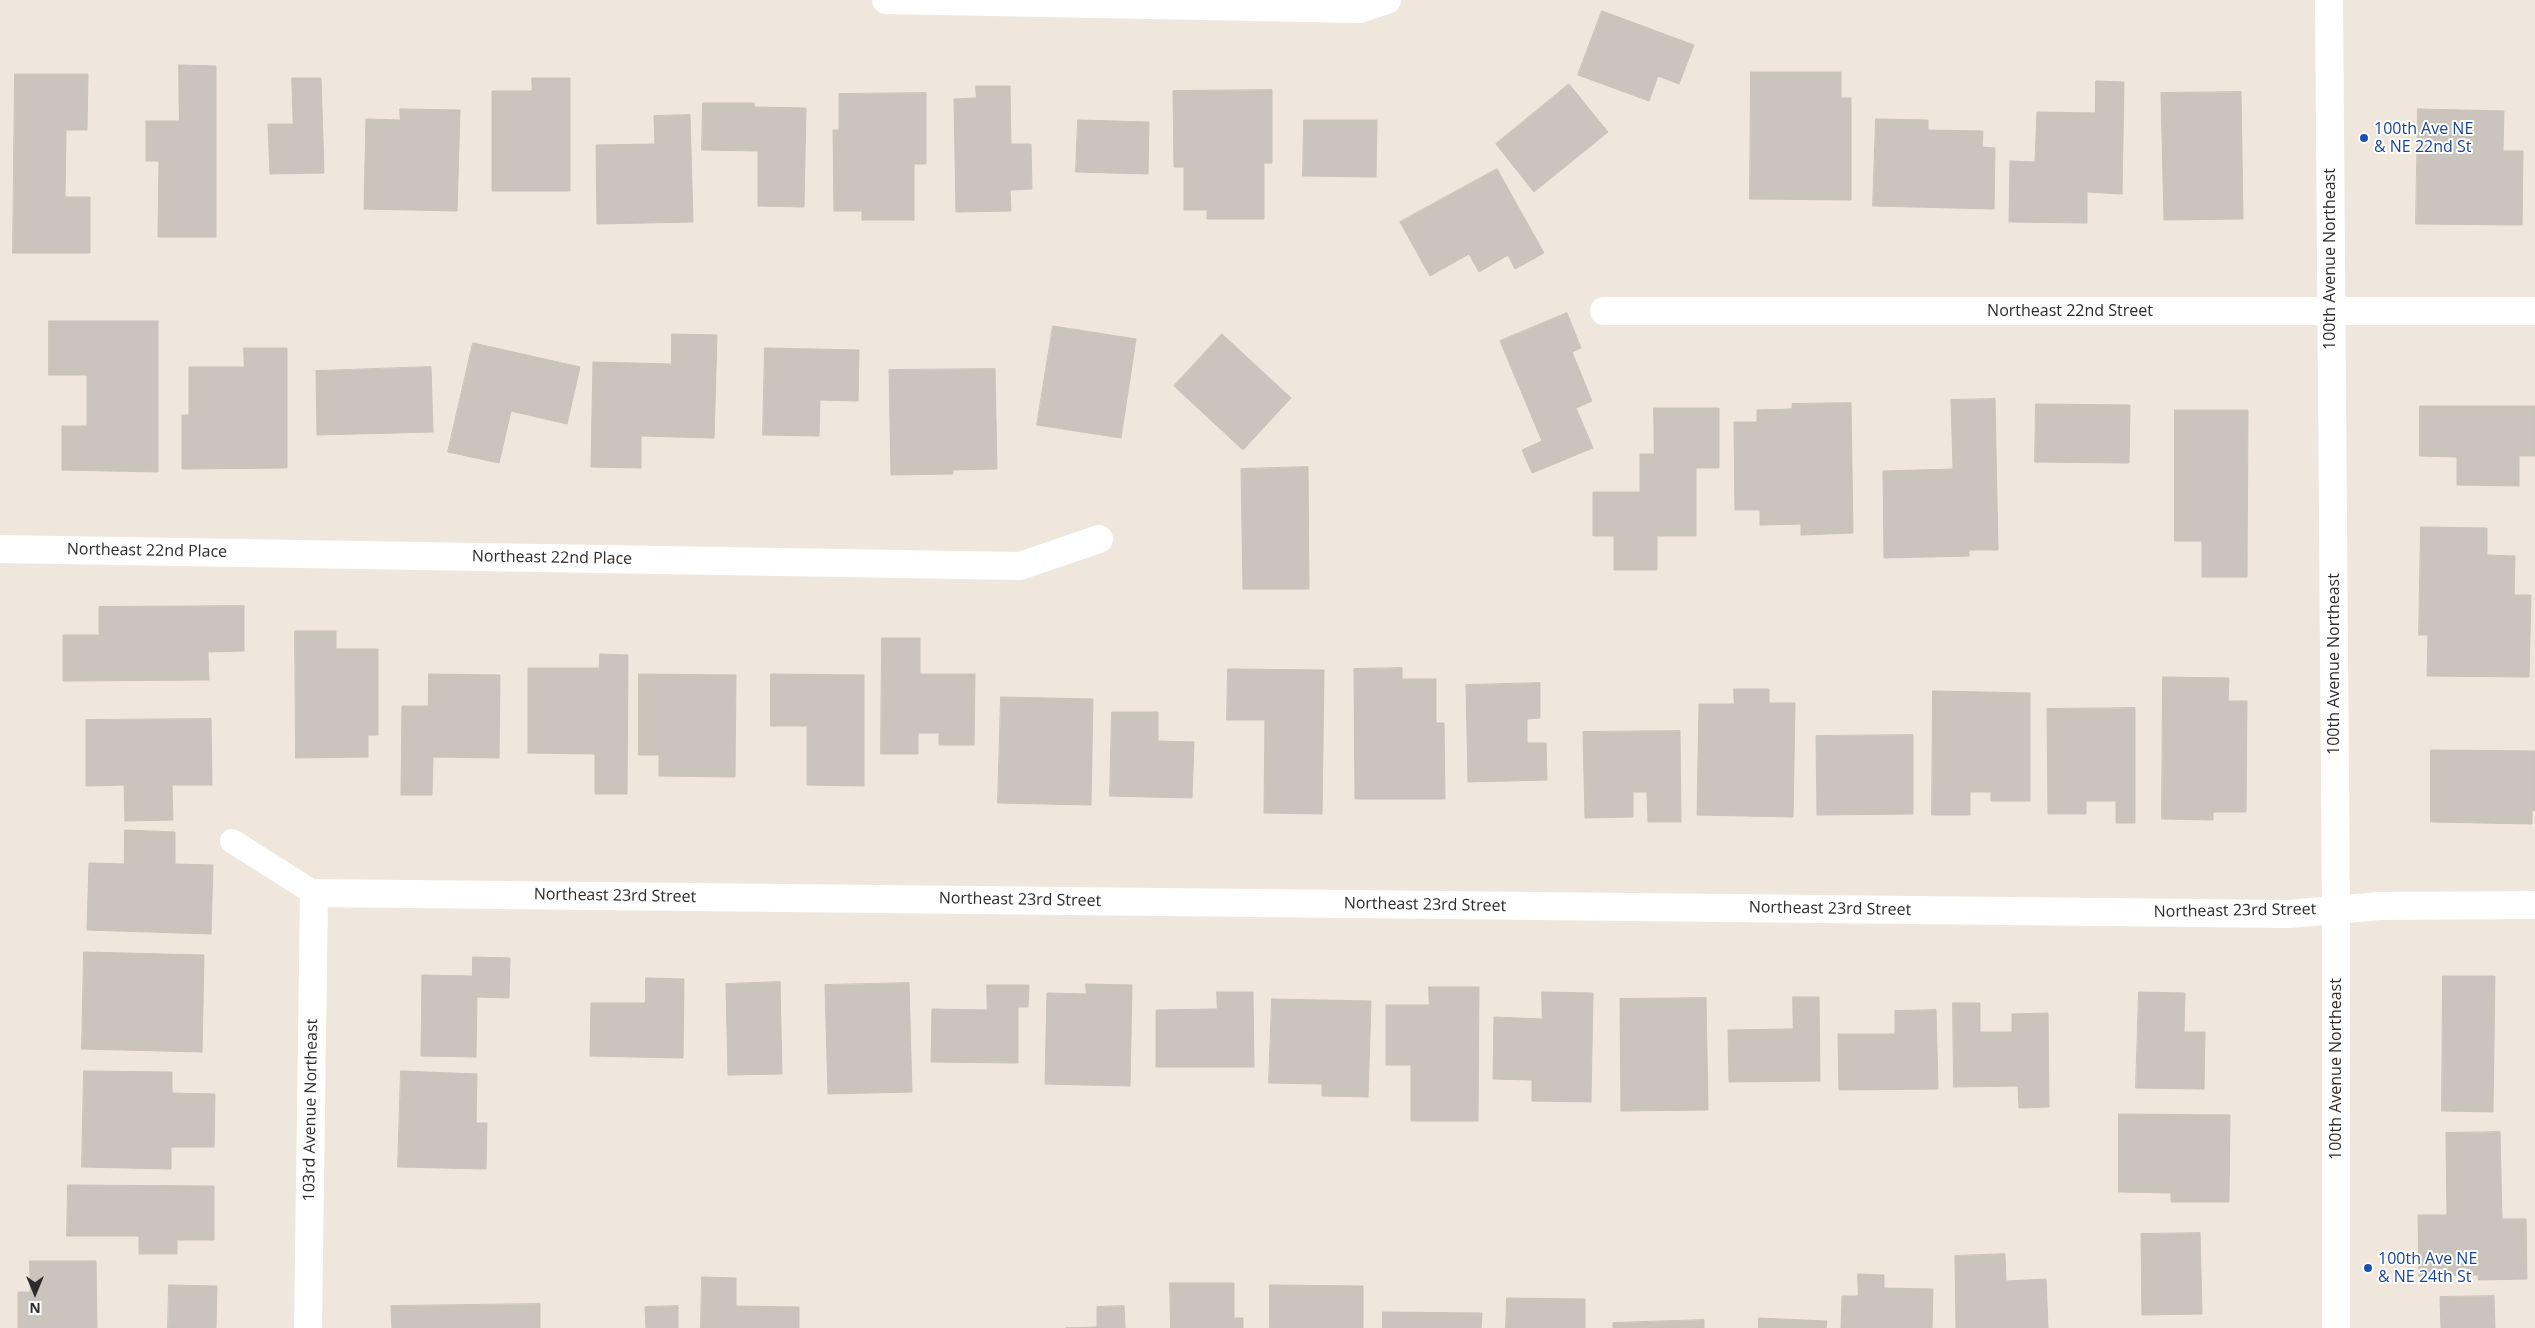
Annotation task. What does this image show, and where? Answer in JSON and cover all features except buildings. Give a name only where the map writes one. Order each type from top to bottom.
[{"type":"street","points":[[886,0],[1360,9],[1387,0]]},
{"type":"street","name":"100th Avenue Northeast","points":[[2329,0],[2336,909],[2336,1328]]},
{"type":"street","name":"Northeast 22nd Street","points":[[1604,311],[2535,311]]},
{"type":"street","name":"Northeast 22nd Place","points":[[0,549],[1020,566],[1099,538]]},
{"type":"street","name":"Northeast 23rd Street","points":[[314,893],[2290,914],[2380,906],[2535,904]]},
{"type":"street","name":"103rd Avenue Northeast","points":[[308,1328],[314,893]]},
{"type":"lane","points":[[232,841],[314,893]]},
{"type":"place","name":"100th Ave NE & NE 22nd St","points":[[2364,138]]},
{"type":"place","name":"100th Ave NE & NE 24th St","points":[[2368,1268]]}]
